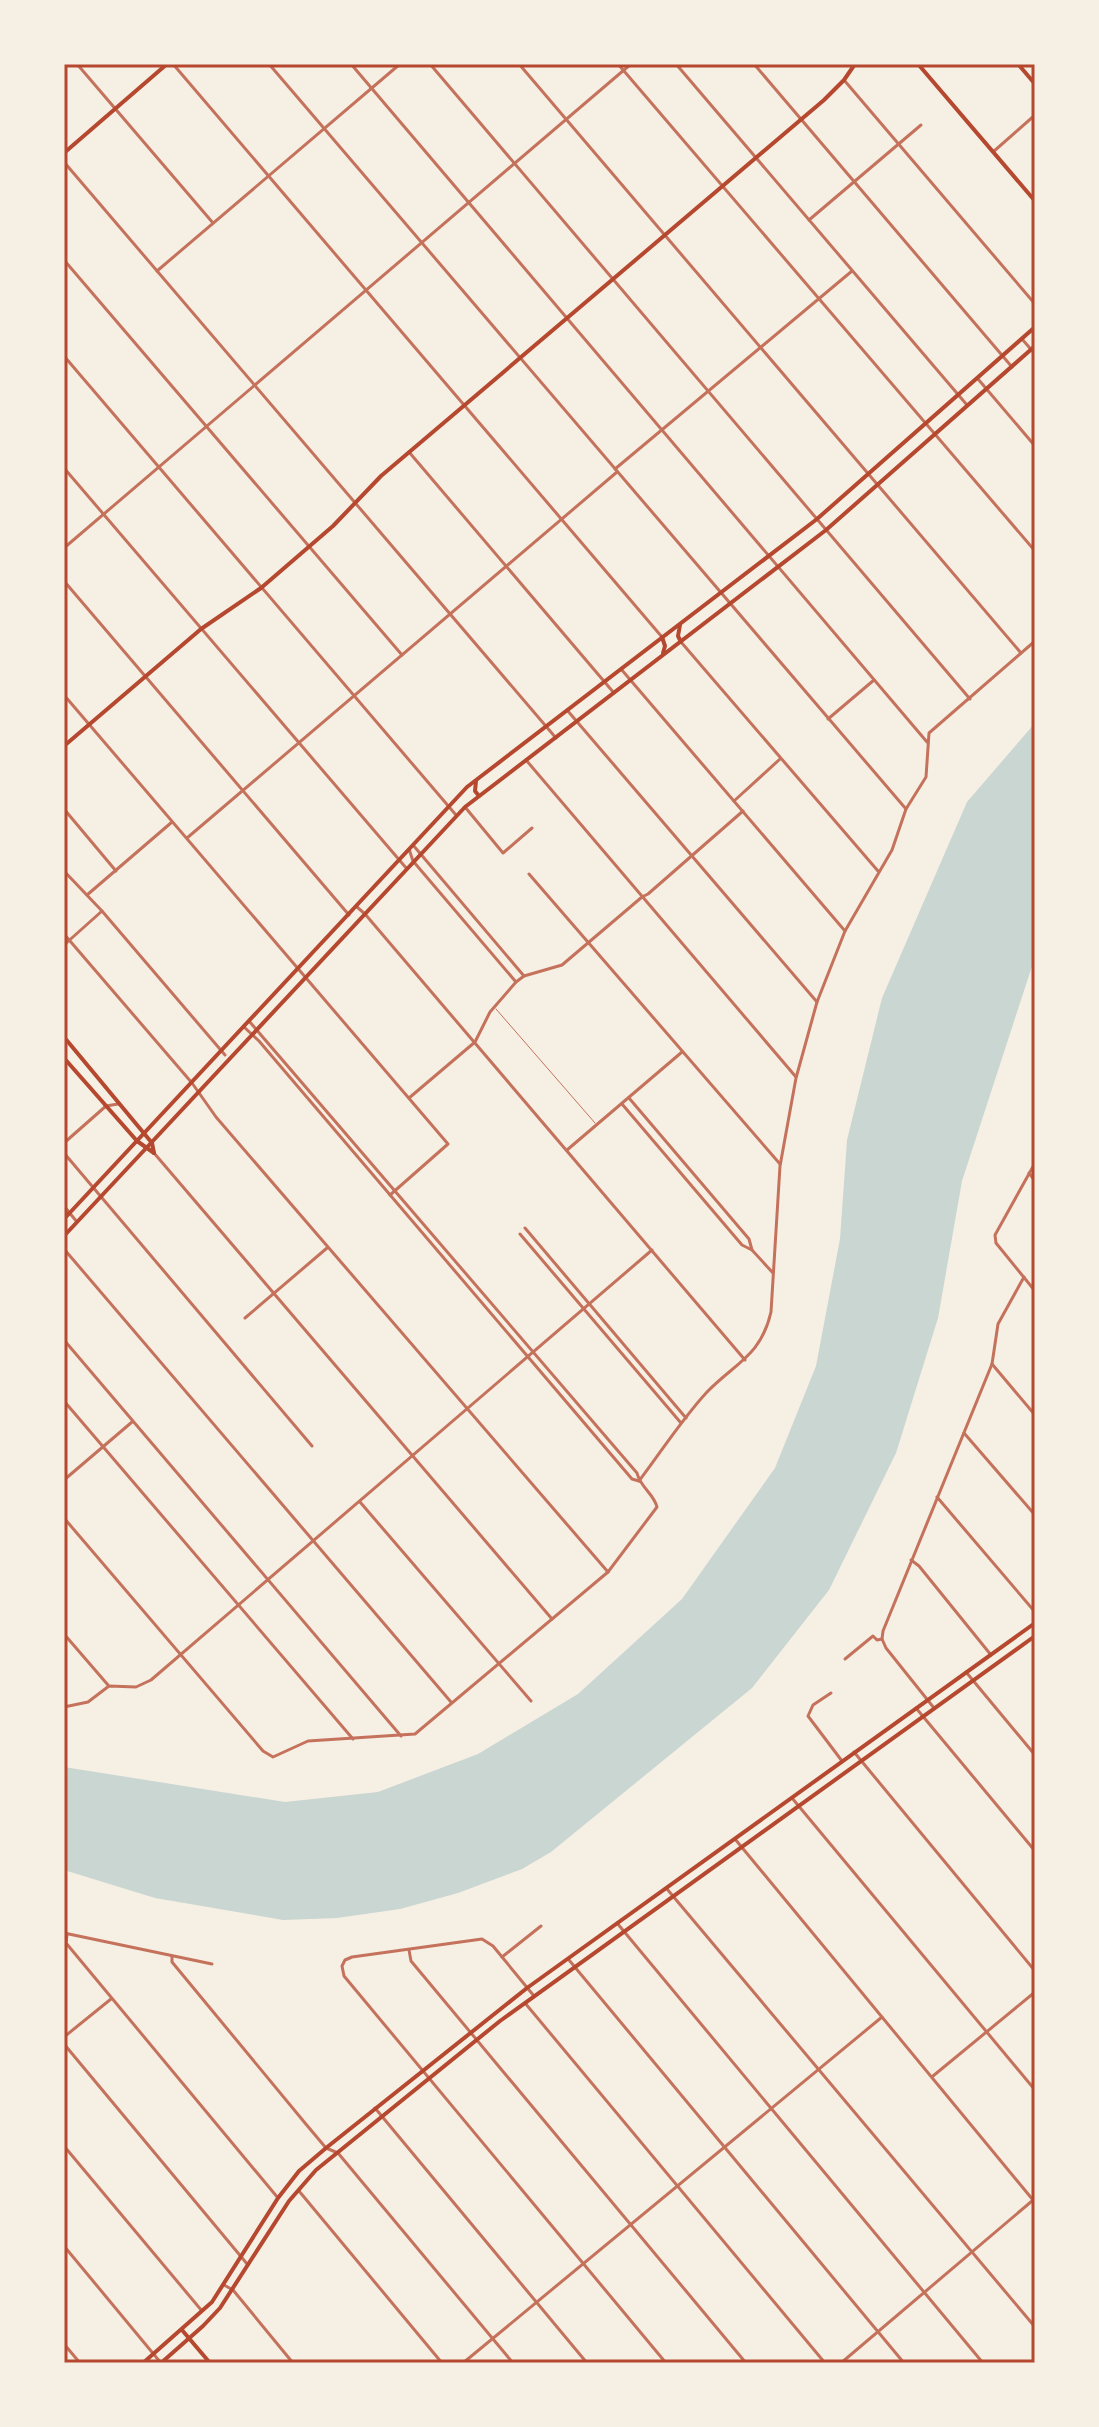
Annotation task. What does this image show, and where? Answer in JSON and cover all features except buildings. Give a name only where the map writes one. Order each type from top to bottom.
[{"type":"main road","points":[[64,153],[170,64]]},
{"type":"main road","points":[[64,746],[201,629],[261,588],[309,547],[409,452],[801,119],[844,80],[855,64]]},
{"type":"main road","points":[[918,64],[1035,201]]},
{"type":"main road","points":[[1018,64],[1035,84]]},
{"type":"main road","points":[[64,1236],[197,1094],[249,1021],[477,779],[817,519],[1035,327]]},
{"type":"main road","points":[[64,1219],[192,1083],[252,1035],[456,815],[826,530],[1034,350]]},
{"type":"main road","points":[[681,623],[678,631],[681,642]]},
{"type":"main road","points":[[662,637],[665,646],[662,656]]},
{"type":"main road","points":[[477,779],[475,791],[479,796]]},
{"type":"main road","points":[[64,1037],[152,1143],[154,1153]]},
{"type":"main road","points":[[64,1058],[137,1141],[154,1153]]},
{"type":"main road","points":[[143,2363],[202,2311],[224,2285],[278,2198],[299,2171],[326,2148],[527,1988],[1035,1623]]},
{"type":"main road","points":[[161,2363],[213,2316],[297,2189],[316,2170],[534,1996],[1033,1637]]},
{"type":"main road","points":[[842,1761],[849,1770]]},
{"type":"main road","points":[[182,2330],[210,2363]]},
{"type":"street","points":[[77,64],[213,223]]},
{"type":"street","points":[[170,64],[662,637]]},
{"type":"street","points":[[269,64],[906,809]]},
{"type":"street","points":[[351,64],[927,742]]},
{"type":"street","points":[[157,271],[400,64]]},
{"type":"street","points":[[430,64],[970,699]]},
{"type":"street","points":[[519,64],[1021,653]]},
{"type":"street","points":[[618,64],[1035,551]]},
{"type":"street","points":[[64,548],[631,64]]},
{"type":"street","points":[[676,64],[967,406]]},
{"type":"street","points":[[754,64],[1012,367]]},
{"type":"street","points":[[844,80],[1035,304]]},
{"type":"street","points":[[993,152],[1035,115]]},
{"type":"street","points":[[809,220],[921,125]]},
{"type":"street","points":[[64,162],[556,738]]},
{"type":"street","points":[[64,260],[402,655]]},
{"type":"street","points":[[186,838],[852,271]]},
{"type":"street","points":[[1022,338],[1034,350]]},
{"type":"street","points":[[64,356],[456,815]]},
{"type":"street","points":[[977,378],[1035,446]]},
{"type":"street","points":[[409,452],[614,693]]},
{"type":"street","points":[[64,468],[407,869]]},
{"type":"street","points":[[64,581],[349,915]]},
{"type":"street","points":[[639,1481],[708,1391],[761,1342],[769,1323],[780,1166],[796,1078],[817,1002],[845,931],[895,845],[906,809],[926,777],[927,742],[932,730],[1035,641]]},
{"type":"street","points":[[681,642],[878,871]]},
{"type":"street","points":[[621,669],[845,931]]},
{"type":"street","points":[[828,719],[874,680]]},
{"type":"street","points":[[64,695],[448,1144],[390,1195]]},
{"type":"street","points":[[567,710],[817,1002]]},
{"type":"street","points":[[734,801],[780,759]]},
{"type":"street","points":[[526,760],[796,1078]]},
{"type":"street","points":[[465,807],[503,853],[532,828]]},
{"type":"street","points":[[64,809],[116,871]]},
{"type":"street","points":[[409,1098],[475,1042],[494,1008],[516,982],[524,976],[562,965],[743,811]]},
{"type":"street","points":[[86,896],[172,822]]},
{"type":"street","points":[[411,847],[524,976]]},
{"type":"street","points":[[411,847],[413,861],[516,982]]},
{"type":"street","points":[[64,871],[225,1055]]},
{"type":"street","points":[[529,874],[780,1166]]},
{"type":"street","points":[[356,907],[745,1360]]},
{"type":"street","points":[[64,945],[102,911]]},
{"type":"street","points":[[64,934],[192,1083],[197,1094],[608,1572]]},
{"type":"street","points":[[64,1518],[266,1754],[273,1757],[308,1741],[415,1734],[608,1572],[657,1507],[637,1473],[249,1021]]},
{"type":"street","points":[[244,1027],[632,1479],[639,1481]]},
{"type":"street","points":[[567,1150],[682,1052]]},
{"type":"street","points":[[629,1098],[749,1239],[752,1250]]},
{"type":"street","points":[[64,1143],[106,1106],[119,1103]]},
{"type":"street","points":[[622,1104],[742,1245],[752,1250],[773,1273]]},
{"type":"street","points":[[64,1153],[312,1446]]},
{"type":"street","points":[[154,1153],[552,1619]]},
{"type":"street","points":[[1035,1163],[995,1235],[996,1243],[1035,1291]]},
{"type":"street","points":[[1029,1173],[1035,1181]]},
{"type":"street","points":[[64,1206],[77,1222]]},
{"type":"street","points":[[525,1228],[686,1418]]},
{"type":"street","points":[[520,1234],[681,1424]]},
{"type":"street","points":[[245,1318],[329,1247]]},
{"type":"street","points":[[64,1249],[452,1703]]},
{"type":"street","points":[[64,1707],[88,1702],[109,1686],[129,1688],[143,1685],[652,1250]]},
{"type":"street","points":[[934,1708],[882,1639],[894,1599],[992,1364],[998,1324],[1024,1277]]},
{"type":"street","points":[[64,1340],[401,1736]]},
{"type":"street","points":[[992,1364],[1035,1415]]},
{"type":"street","points":[[64,1401],[353,1739]]},
{"type":"street","points":[[64,1480],[132,1422]]},
{"type":"street","points":[[964,1433],[1035,1515]]},
{"type":"street","points":[[937,1497],[1035,1612]]},
{"type":"street","points":[[360,1502],[531,1701]]},
{"type":"street","points":[[910,1560],[919,1566],[991,1655]]},
{"type":"street","points":[[64,1634],[109,1686]]},
{"type":"street","points":[[845,1659],[873,1636],[877,1640],[882,1639]]},
{"type":"street","points":[[1033,1637],[1035,1644]]},
{"type":"street","points":[[966,1672],[1035,1755]]},
{"type":"street","points":[[831,1693],[813,1705],[808,1716],[842,1761]]},
{"type":"street","points":[[916,1708],[1035,1851]]},
{"type":"street","points":[[854,1752],[1035,1971]]},
{"type":"street","points":[[792,1798],[1035,2090]]},
{"type":"street","points":[[734,1839],[1034,2199],[841,2363]]},
{"type":"street","points":[[666,1888],[1035,2327]]},
{"type":"street","points":[[617,1923],[983,2363]]},
{"type":"street","points":[[502,1957],[541,1926]]},
{"type":"street","points":[[212,1964],[66,1933],[66,1943],[278,2198]]},
{"type":"street","points":[[534,1996],[491,1944],[480,1939],[349,1958],[341,1970],[666,2363]]},
{"type":"street","points":[[409,1950],[411,1961],[746,2363]]},
{"type":"street","points":[[172,1957],[172,1962],[326,2148],[338,2153],[513,2363]]},
{"type":"street","points":[[568,1959],[904,2363]]},
{"type":"street","points":[[932,2077],[1035,1992]]},
{"type":"street","points":[[64,2037],[112,1998]]},
{"type":"street","points":[[525,2003],[825,2363]]},
{"type":"street","points":[[463,2363],[882,2017]]},
{"type":"street","points":[[64,2044],[248,2265]]},
{"type":"street","points":[[375,2108],[587,2363]]},
{"type":"street","points":[[64,2146],[202,2311]]},
{"type":"street","points":[[297,2189],[442,2363]]},
{"type":"street","points":[[64,2246],[161,2363]]},
{"type":"street","points":[[224,2285],[233,2290],[293,2363]]},
{"type":"street","points":[[64,2344],[80,2363]]},
{"type":"lane","points":[[494,1008],[597,1125]]},
{"type":"shaded area","points":[[1035,723],[1035,957],[962,1181],[938,1318],[896,1453],[829,1590],[752,1688],[551,1852],[522,1869],[458,1893],[400,1909],[337,1918],[283,1920],[155,1898],[64,1870],[64,1767],[285,1802],[378,1792],[478,1754],[578,1694],[682,1599],[775,1468],[816,1366],[840,1239],[847,1140],[882,998],[967,802]]}]
